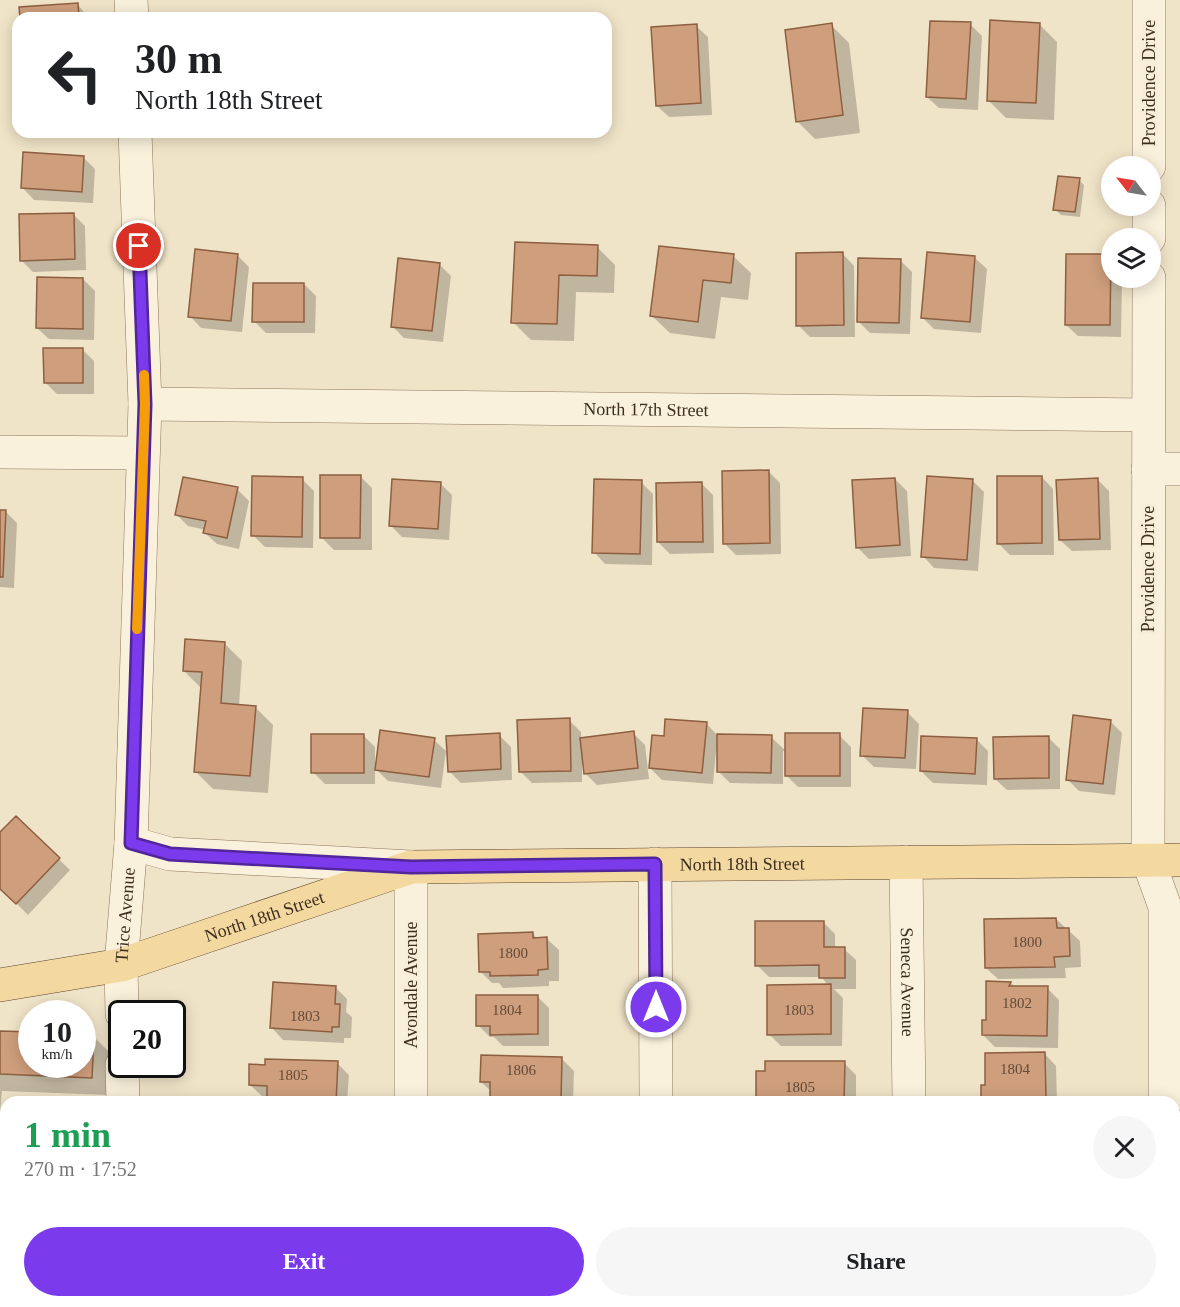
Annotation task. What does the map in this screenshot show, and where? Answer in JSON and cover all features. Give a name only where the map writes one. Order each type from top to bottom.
[{"type":"main road","name":"North 18th Street","points":[[0,985],[121,964],[411,867],[1180,860]]},
{"type":"street","name":"Providence Drive","points":[[1149,0],[1149,156]]},
{"type":"street","name":"Trice Avenue","points":[[122,1000],[121,964],[131,843],[145,404],[135,138]]},
{"type":"street","name":"Providence Drive","points":[[1149,288],[1148,415],[1164,469],[1148,860],[1165,907],[1165,1096]]},
{"type":"street","name":"North 17th Street","points":[[145,404],[1148,415]]},
{"type":"street","points":[[0,452],[142,453]]},
{"type":"street","points":[[131,843],[170,854],[411,867]]},
{"type":"street","name":"Seneca Avenue","points":[[906,862],[909,1096]]},
{"type":"street","points":[[655,864],[656,1096]]},
{"type":"street","name":"Avondale Avenue","points":[[411,867],[411,1096]]},
{"type":"street","points":[[122,1078],[123,1096]]},
{"type":"building","points":[[78,3],[79,12],[19,12],[19,7]]},
{"type":"building","points":[[990,20],[1040,23],[1036,103],[987,101]]},
{"type":"building","points":[[930,21],[971,22],[966,99],[926,97]]},
{"type":"building","points":[[832,23],[843,115],[796,122],[785,30]]},
{"type":"building","points":[[697,24],[701,103],[656,106],[651,27]]},
{"type":"building","points":[[23,152],[84,156],[82,192],[21,188]]},
{"type":"building","points":[[1058,176],[1080,178],[1075,212],[1053,210]]},
{"type":"building","points":[[74,213],[75,259],[20,261],[19,214]]},
{"type":"building","points":[[515,242],[598,245],[597,276],[559,275],[557,324],[511,323]]},
{"type":"building","points":[[659,246],[734,254],[731,283],[703,280],[698,322],[650,316]]},
{"type":"building","points":[[195,249],[238,254],[231,321],[188,317]]},
{"type":"building","points":[[843,252],[844,325],[796,326],[796,253]]},
{"type":"building","points":[[927,252],[975,256],[970,322],[921,318]]},
{"type":"building","points":[[1066,254],[1101,254],[1101,288],[1111,288],[1110,325],[1065,325]]},
{"type":"building","points":[[398,258],[440,263],[432,331],[391,327]]},
{"type":"building","points":[[858,258],[901,259],[899,323],[857,322]]},
{"type":"building","points":[[37,277],[83,278],[83,329],[36,328]]},
{"type":"building","points":[[253,283],[304,283],[304,322],[252,322]]},
{"type":"building","points":[[43,348],[83,348],[83,383],[44,383]]},
{"type":"building","points":[[769,470],[770,543],[723,544],[722,471]]},
{"type":"building","points":[[320,475],[361,475],[360,538],[320,538]]},
{"type":"building","points":[[252,476],[303,477],[302,537],[251,536]]},
{"type":"building","points":[[927,476],[973,479],[967,560],[921,557]]},
{"type":"building","points":[[997,476],[1042,476],[1042,543],[997,544]]},
{"type":"building","points":[[183,477],[238,487],[227,538],[203,533],[206,521],[175,515]]},
{"type":"building","points":[[895,478],[900,545],[856,548],[852,480]]},
{"type":"building","points":[[1098,478],[1100,539],[1059,540],[1056,480]]},
{"type":"building","points":[[392,479],[441,482],[438,529],[389,526]]},
{"type":"building","points":[[594,479],[642,480],[640,554],[592,553]]},
{"type":"building","points":[[702,482],[703,542],[657,542],[656,483]]},
{"type":"building","points":[[0,510],[6,510],[3,577],[0,577]]},
{"type":"building","points":[[185,639],[225,642],[221,703],[256,706],[250,776],[194,772],[202,672],[183,671]]},
{"type":"building","points":[[863,708],[908,710],[905,758],[860,756]]},
{"type":"building","points":[[1073,715],[1111,720],[1103,784],[1066,780]]},
{"type":"building","points":[[570,718],[571,771],[519,772],[517,720]]},
{"type":"building","points":[[665,719],[707,722],[702,773],[649,768],[652,735],[664,736]]},
{"type":"building","points":[[380,730],[435,738],[429,777],[375,770]]},
{"type":"building","points":[[634,731],[638,768],[584,774],[580,738]]},
{"type":"building","points":[[500,733],[501,769],[448,772],[446,736]]},
{"type":"building","points":[[785,733],[840,733],[840,776],[785,776]]},
{"type":"building","points":[[311,734],[364,734],[364,773],[311,773]]},
{"type":"building","points":[[717,734],[772,735],[771,773],[717,772]]},
{"type":"building","points":[[921,736],[977,738],[975,774],[920,771]]},
{"type":"building","points":[[1049,736],[1049,778],[994,779],[993,737]]},
{"type":"building","points":[[16,816],[60,858],[16,904],[0,889],[0,832]]},
{"type":"building","points":[[1056,918],[1057,928],[1069,928],[1070,956],[1054,957],[1055,967],[985,968],[984,919]]},
{"type":"building","points":[[755,921],[824,921],[824,947],[845,947],[845,978],[819,978],[819,965],[755,966]]},
{"type":"building","points":[[533,932],[533,938],[547,937],[548,969],[538,970],[538,975],[490,976],[490,972],[479,972],[478,934]]},
{"type":"building","points":[[986,981],[1011,982],[1009,986],[1048,986],[1047,1036],[982,1035],[982,1020],[986,1020]]},
{"type":"building","points":[[273,982],[336,986],[335,1004],[340,1004],[339,1027],[332,1027],[332,1032],[270,1028]]},
{"type":"building","points":[[831,984],[831,1034],[767,1035],[767,985]]},
{"type":"building","points":[[476,995],[538,995],[538,1034],[490,1035],[490,1026],[476,1026]]},
{"type":"building","points":[[0,1031],[18,1032],[18,1075],[0,1074]]},
{"type":"building","points":[[1045,1052],[1046,1096],[981,1096],[981,1085],[985,1085],[985,1053]]},
{"type":"building","points":[[481,1055],[562,1057],[561,1096],[490,1096],[490,1082],[480,1082]]},
{"type":"building","points":[[265,1059],[338,1061],[336,1096],[267,1096],[267,1086],[249,1085],[249,1064],[265,1065]]},
{"type":"building","points":[[765,1061],[845,1061],[844,1096],[756,1096],[756,1071],[765,1071]]},
{"type":"slow traffic","points":[[137,629],[144,375]]},
{"type":"route","points":[[139,246],[145,404],[131,843],[170,854],[411,867],[655,864],[656,1007]]}]
